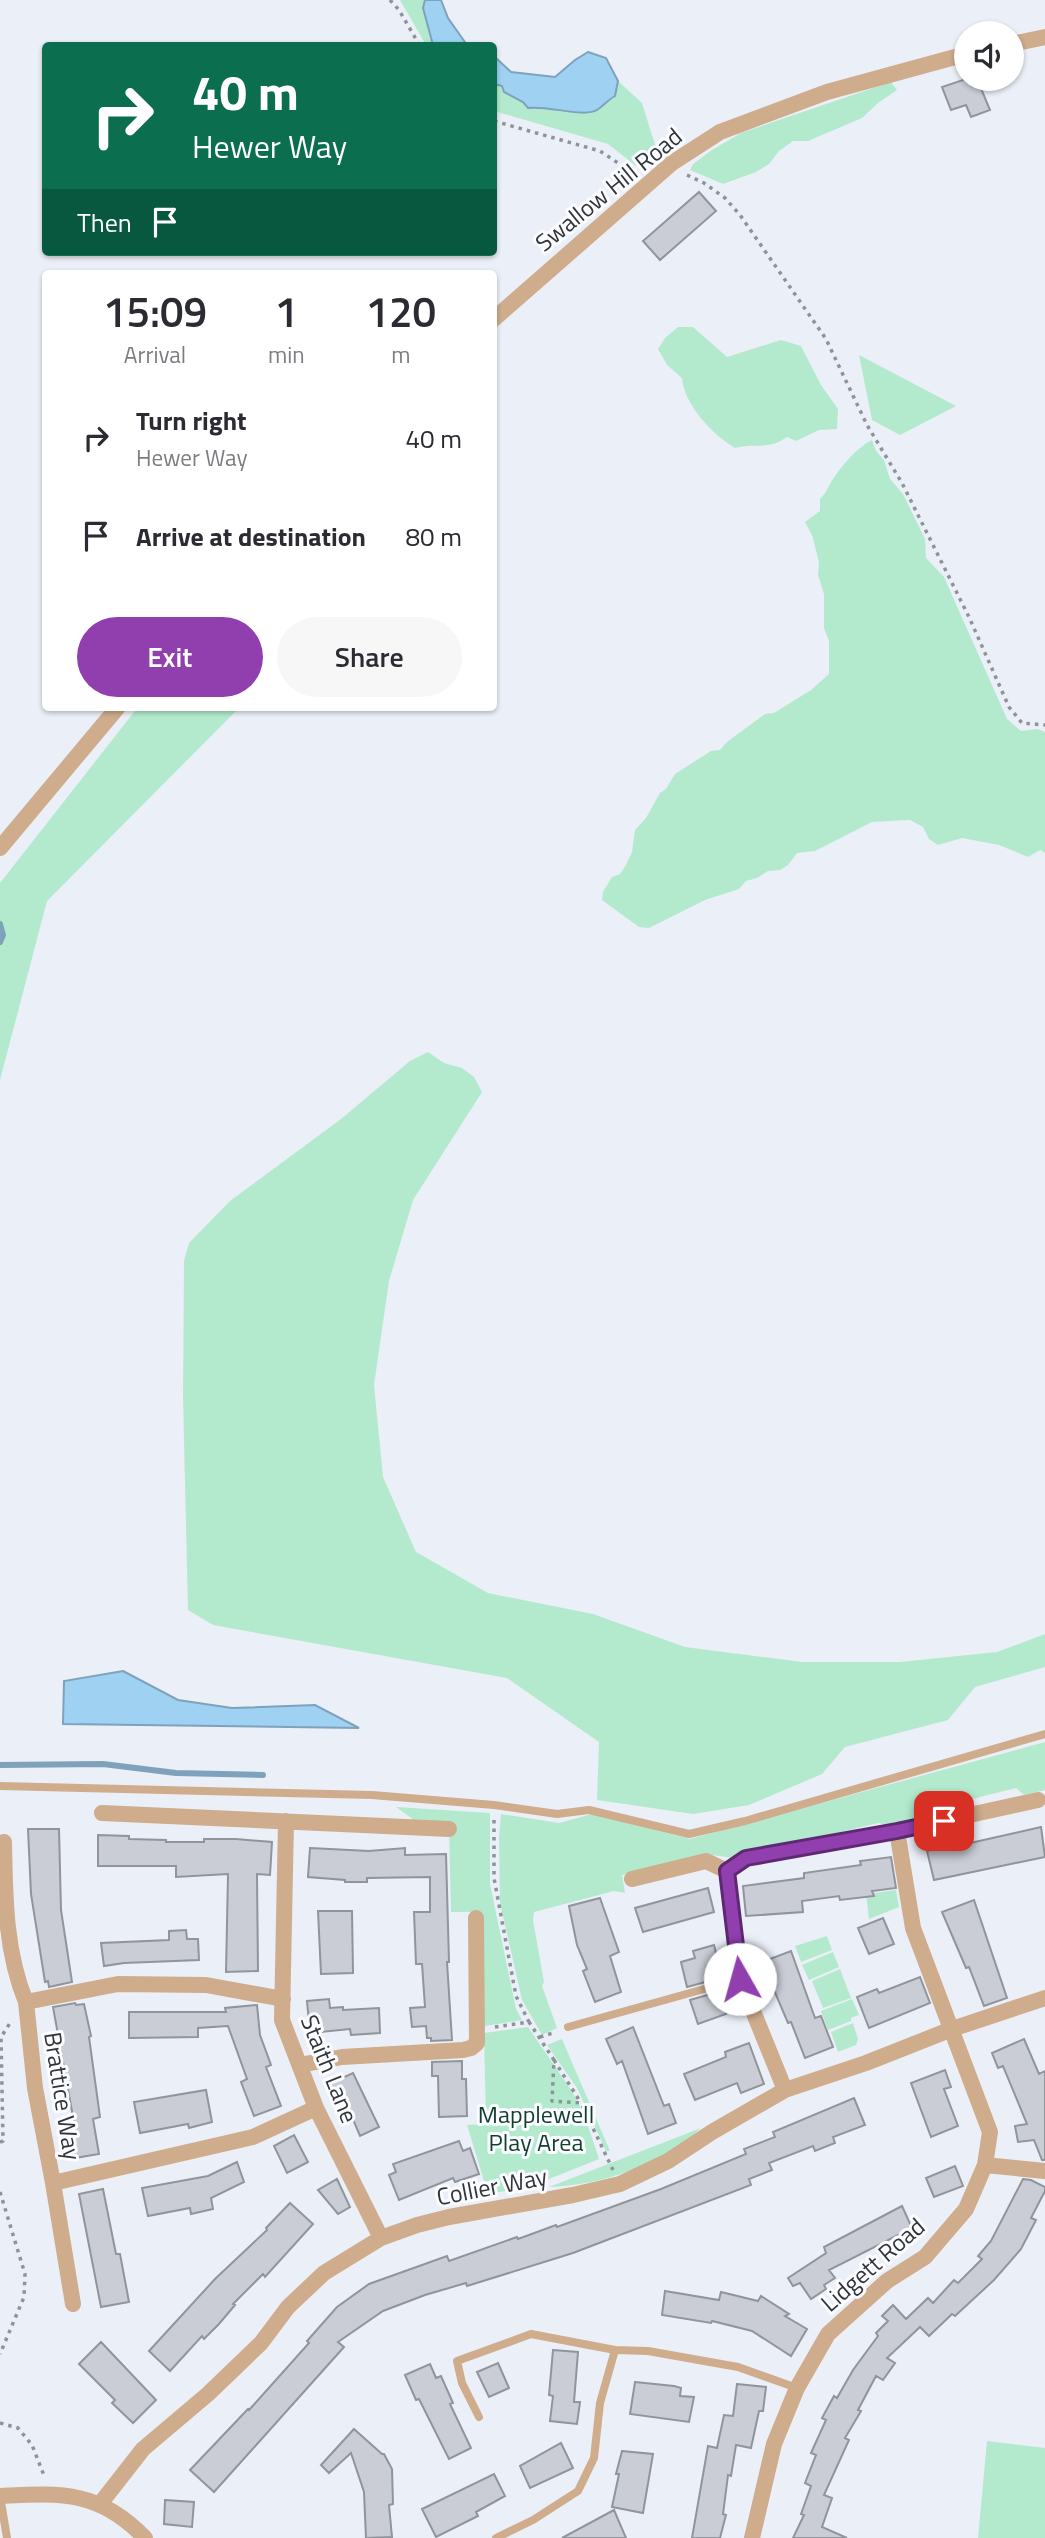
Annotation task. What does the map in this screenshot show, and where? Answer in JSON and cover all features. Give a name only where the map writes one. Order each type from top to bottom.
[{"type":"street","points":[[1024,41],[1045,37]]},
{"type":"street","name":"Swallow Hill Road","points":[[497,316],[672,163],[720,132],[827,92],[954,57]]},
{"type":"street","points":[[0,848],[115,711]]},
{"type":"street","points":[[727,1871],[746,1858],[897,1831],[1038,1800]]},
{"type":"street","points":[[102,1812],[449,1829]]},
{"type":"street","name":"Staith Lane","points":[[286,1821],[282,2020],[316,2108],[380,2238]]},
{"type":"street","name":"Lidgett Road","points":[[752,2538],[774,2444],[797,2388],[828,2334],[887,2281],[925,2257],[966,2209],[985,2165],[990,2132],[913,1928],[897,1831]]},
{"type":"street","points":[[4,1842],[9,1942],[26,2009]]},
{"type":"street","points":[[632,1879],[706,1861],[727,1871]]},
{"type":"street","points":[[727,1871],[740,1979],[785,2090]]},
{"type":"street","points":[[300,2065],[342,2057],[471,2048],[477,2043],[476,1918]]},
{"type":"street","name":"Brattice Way","points":[[283,1999],[206,1985],[118,1984],[26,2009],[35,2088],[53,2183],[253,2137],[316,2108]]},
{"type":"street","name":"Collier Way","points":[[100,2504],[143,2449],[208,2394],[261,2343],[288,2307],[324,2273],[380,2238],[449,2217],[620,2185],[668,2161],[785,2090],[1045,1998]]},
{"type":"street","points":[[985,2165],[1045,2171]]},
{"type":"street","points":[[53,2183],[73,2304]]},
{"type":"street","points":[[0,2497],[49,2493],[100,2504],[133,2526],[145,2538]]},
{"type":"lane","points":[[0,1786],[372,1795],[494,1805],[557,1814],[589,1810],[689,1834],[745,1821],[1045,1734]]},
{"type":"lane","points":[[568,2027],[740,1979]]},
{"type":"lane","points":[[479,2417],[462,2383],[457,2361],[531,2334],[615,2350],[648,2351],[738,2367],[797,2388]]},
{"type":"lane","points":[[496,2538],[533,2520],[578,2491],[594,2458],[600,2403],[615,2350]]},
{"type":"lane","points":[[0,2497],[7,2538]]},
{"type":"path","points":[[390,0],[418,42]]},
{"type":"path","points":[[497,122],[600,151],[621,165],[628,177],[649,183]]},
{"type":"path","points":[[682,174],[704,183],[725,198],[818,324],[843,370],[867,425],[902,484],[969,617],[1009,707],[1022,723],[1045,725]]},
{"type":"path","points":[[494,1805],[494,1878],[516,1996],[529,2022],[581,2103],[620,2185]]},
{"type":"path","points":[[0,2142],[3,2141],[1,2037],[9,2021],[26,2009]]},
{"type":"path","points":[[477,2029],[529,2022]]},
{"type":"path","points":[[539,2038],[568,2027]]},
{"type":"path","points":[[554,2060],[552,2101],[581,2103]]},
{"type":"path","points":[[0,2192],[25,2274],[24,2297],[0,2354]]},
{"type":"path","points":[[0,2423],[18,2428],[32,2445],[49,2493]]},
{"type":"green space","points":[[400,0],[425,0],[423,8],[432,42],[424,42]]},
{"type":"green space","points":[[618,81],[642,103],[656,148],[636,166],[608,144],[497,112],[497,85],[502,86],[504,92],[524,102],[528,108],[544,106],[584,113],[597,109],[615,96]]},
{"type":"green space","points":[[891,82],[897,90],[862,118],[808,141],[793,141],[779,151],[769,164],[756,172],[723,184],[690,170],[693,164],[712,150],[741,133]]},
{"type":"green space","points":[[678,327],[693,327],[727,357],[781,340],[801,346],[821,385],[838,409],[837,429],[819,430],[796,441],[787,437],[774,444],[735,448],[718,435],[694,409],[682,378],[667,365],[658,349],[665,338]]},
{"type":"green space","points":[[859,355],[956,406],[900,435],[872,420]]},
{"type":"green space","points":[[872,440],[876,451],[884,460],[890,479],[903,494],[925,539],[926,558],[944,577],[1007,719],[1021,731],[1038,729],[1045,732],[1045,853],[1040,850],[1028,857],[999,845],[962,838],[938,845],[929,839],[923,827],[910,820],[872,822],[815,851],[797,853],[788,865],[780,870],[768,871],[746,881],[739,889],[705,900],[649,928],[639,927],[602,900],[603,892],[612,877],[620,874],[626,865],[632,852],[635,830],[646,818],[660,793],[666,789],[675,774],[711,751],[720,750],[765,714],[774,713],[811,690],[829,674],[829,641],[824,628],[824,594],[818,575],[819,562],[812,535],[805,522],[820,511],[820,499],[843,466]]},
{"type":"green space","points":[[135,711],[236,711],[47,901],[0,1080],[0,883]]},
{"type":"green space","points":[[428,1052],[444,1063],[462,1068],[474,1077],[482,1092],[413,1200],[389,1281],[374,1385],[383,1477],[416,1552],[488,1593],[593,1614],[685,1647],[802,1662],[900,1662],[997,1652],[1045,1634],[1045,1667],[975,1687],[948,1720],[845,1747],[822,1774],[749,1805],[693,1814],[597,1800],[599,1742],[507,1678],[213,1625],[188,1610],[183,1397],[184,1261],[189,1243],[230,1201],[341,1119],[410,1061]]},
{"type":"green space","points":[[1045,1742],[1045,1790],[1024,1795],[1016,1788],[972,1799],[964,1808],[891,1826],[878,1823],[733,1858],[705,1854],[622,1875],[625,1893],[614,1891],[534,1912],[533,1920],[544,1982],[542,1986],[557,2028],[542,2035],[522,2000],[500,1903],[501,1814],[559,1823],[592,1814],[690,1839]]},
{"type":"green space","points":[[396,1807],[490,1813],[490,1884],[516,2009],[522,2020],[479,2027],[476,1912],[451,1912],[449,1829],[421,1825]]},
{"type":"green space","points":[[872,1884],[874,1893],[896,1890],[899,1907],[869,1919],[865,1885]]},
{"type":"green space","points":[[827,1936],[832,1950],[801,1962],[795,1946]]},
{"type":"green space","points":[[833,1952],[839,1967],[809,1980],[802,1965]]},
{"type":"green space","points":[[840,1969],[851,1998],[823,2008],[812,1981]]},
{"type":"green space","points":[[852,1999],[859,2015],[828,2030],[821,2011]]},
{"type":"green space","points":[[853,2023],[858,2039],[856,2045],[838,2052],[831,2032]]},
{"type":"green space","name":"Mapplewell Play Area","points":[[528,2027],[584,2114],[599,2159],[529,2187],[488,2194],[467,2125],[486,2124],[484,2033]]},
{"type":"green space","points":[[562,2039],[610,2151],[606,2151],[577,2088],[547,2045]]},
{"type":"green space","points":[[701,2128],[668,2153],[630,2171],[590,2182],[549,2187]]},
{"type":"green space","points":[[987,2441],[1045,2448],[1045,2538],[978,2538]]},
{"type":"water","points":[[425,0],[441,0],[448,18],[465,42],[432,42],[423,8]]},
{"type":"water","points":[[588,52],[606,58],[618,81],[615,96],[597,110],[583,113],[528,108],[497,85],[497,59],[511,72],[555,77]]},
{"type":"water","points":[[123,1671],[178,1700],[232,1708],[315,1705],[359,1728],[63,1724],[64,1681]]},
{"type":"building","points":[[954,83],[954,91],[982,91],[990,110],[971,117],[966,105],[951,110],[942,87]]},
{"type":"building","points":[[699,192],[716,211],[660,260],[643,241]]},
{"type":"building","points":[[1041,1827],[1045,1857],[934,1880],[927,1851]]},
{"type":"building","points":[[28,1829],[59,1829],[61,1910],[72,1982],[49,1987],[48,1981],[45,1982],[31,1894]]},
{"type":"building","points":[[98,1835],[129,1836],[129,1839],[166,1842],[236,1839],[272,1842],[270,1875],[257,1874],[258,1971],[226,1972],[228,1874],[176,1877],[176,1866],[98,1866]]},
{"type":"building","points":[[310,1848],[369,1851],[405,1848],[405,1855],[446,1854],[447,1962],[452,2040],[431,2041],[431,2038],[427,2038],[426,2026],[412,2027],[410,2008],[425,2007],[422,1964],[416,1964],[414,1912],[430,1912],[430,1877],[367,1878],[367,1882],[345,1882],[308,1877]]},
{"type":"building","points":[[891,1857],[896,1888],[872,1891],[874,1896],[840,1900],[839,1896],[802,1901],[803,1912],[746,1916],[743,1886],[804,1878],[804,1873],[861,1865],[860,1861]]},
{"type":"building","points":[[708,1888],[714,1912],[643,1932],[635,1908]]},
{"type":"building","points":[[600,1898],[619,1952],[610,1956],[621,1992],[595,2002],[583,1971],[587,1969],[577,1945],[569,1906]]},
{"type":"building","points":[[974,1900],[1007,1998],[984,2006],[969,1967],[966,1968],[942,1912]]},
{"type":"building","points":[[318,1911],[352,1911],[353,1973],[321,1974]]},
{"type":"building","points":[[883,1918],[894,1944],[869,1954],[858,1928]]},
{"type":"building","points":[[186,1930],[187,1939],[198,1939],[199,1960],[104,1966],[101,1943],[169,1940],[169,1931]]},
{"type":"building","points":[[714,1945],[721,1973],[712,1976],[713,1980],[687,1987],[681,1962],[695,1958],[693,1951]]},
{"type":"building","points":[[791,1951],[815,2018],[821,2016],[833,2047],[805,2058],[762,1962]]},
{"type":"building","points":[[920,1977],[930,2003],[869,2028],[857,1997],[877,1989],[879,1993]]},
{"type":"building","points":[[718,1992],[726,2014],[698,2024],[690,2000]]},
{"type":"building","points":[[329,1999],[330,2008],[379,2008],[380,2033],[351,2035],[350,2029],[310,2033],[307,2001]]},
{"type":"building","points":[[84,2004],[91,2036],[100,2117],[93,2119],[99,2154],[75,2158],[70,2129],[75,2128],[53,2007]]},
{"type":"building","points":[[257,2005],[260,2035],[271,2065],[266,2067],[281,2106],[254,2116],[241,2082],[247,2079],[228,2026],[198,2028],[198,2037],[129,2038],[129,2012],[226,2012],[225,2008]]},
{"type":"building","points":[[633,2027],[664,2106],[669,2104],[676,2123],[648,2134],[622,2061],[617,2064],[606,2039]]},
{"type":"building","points":[[1024,2039],[1039,2074],[1045,2071],[1045,2160],[1042,2160],[1034,2140],[1018,2142],[1015,2126],[1027,2124],[1003,2066],[998,2068],[992,2053]]},
{"type":"building","points":[[749,2043],[764,2084],[741,2093],[737,2083],[695,2100],[684,2074],[726,2057],[725,2052]]},
{"type":"building","points":[[462,2061],[462,2079],[466,2079],[467,2116],[439,2117],[438,2076],[432,2076],[432,2062]]},
{"type":"building","points":[[945,2070],[951,2087],[944,2089],[958,2126],[931,2137],[911,2083]]},
{"type":"building","points":[[353,2073],[379,2127],[360,2136],[350,2112],[344,2115],[329,2084]]},
{"type":"building","points":[[206,2090],[212,2122],[189,2128],[188,2124],[140,2133],[134,2102]]},
{"type":"building","points":[[854,2098],[865,2125],[833,2137],[835,2143],[815,2151],[813,2146],[769,2163],[772,2170],[749,2179],[751,2185],[573,2253],[467,2286],[466,2283],[425,2295],[383,2311],[338,2342],[344,2347],[214,2492],[190,2470],[249,2410],[337,2307],[369,2284],[447,2256],[449,2261],[517,2237],[518,2239],[556,2225],[557,2227],[661,2189],[746,2154],[744,2149],[775,2137],[773,2132]]},
{"type":"building","points":[[294,2135],[308,2162],[287,2173],[274,2146]]},
{"type":"building","points":[[459,2141],[463,2151],[470,2148],[479,2174],[455,2182],[453,2178],[399,2200],[389,2175],[396,2172],[393,2164]]},
{"type":"building","points":[[237,2162],[244,2182],[211,2198],[213,2209],[191,2214],[190,2208],[148,2216],[142,2188],[208,2176]]},
{"type":"building","points":[[955,2166],[963,2186],[934,2197],[926,2178]]},
{"type":"building","points":[[337,2179],[350,2207],[338,2214],[318,2190]]},
{"type":"building","points":[[1023,2179],[1045,2187],[1045,2191],[1031,2218],[1036,2220],[1021,2249],[994,2280],[955,2316],[952,2314],[929,2336],[920,2327],[887,2358],[895,2363],[883,2380],[876,2376],[858,2410],[861,2411],[845,2438],[849,2440],[824,2495],[832,2498],[822,2527],[847,2538],[793,2538],[804,2515],[801,2514],[811,2486],[805,2483],[816,2455],[811,2453],[826,2420],[822,2418],[834,2396],[837,2398],[878,2336],[876,2333],[888,2321],[882,2316],[893,2305],[906,2319],[928,2298],[933,2303],[954,2280],[958,2283],[982,2259],[978,2256],[991,2241]]},
{"type":"building","points":[[103,2189],[129,2302],[101,2307],[79,2194]]},
{"type":"building","points":[[290,2203],[313,2224],[265,2277],[263,2274],[233,2304],[235,2305],[219,2324],[204,2339],[202,2336],[170,2371],[149,2351]]},
{"type":"building","points":[[902,2206],[912,2228],[829,2270],[835,2278],[824,2285],[826,2289],[811,2299],[800,2283],[793,2286],[788,2278],[826,2253],[824,2247]]},
{"type":"building","points":[[665,2291],[719,2300],[721,2292],[758,2301],[761,2296],[789,2314],[785,2316],[807,2329],[791,2356],[752,2331],[712,2321],[711,2323],[662,2315]]},
{"type":"building","points":[[101,2342],[156,2400],[133,2423],[112,2403],[115,2400],[79,2364]]},
{"type":"building","points":[[553,2350],[578,2352],[574,2402],[580,2402],[577,2424],[550,2421]]},
{"type":"building","points":[[498,2363],[509,2388],[489,2397],[477,2372]]},
{"type":"building","points":[[430,2364],[436,2378],[441,2376],[453,2403],[450,2404],[471,2448],[449,2459],[405,2375]]},
{"type":"building","points":[[635,2382],[674,2386],[681,2388],[680,2396],[694,2397],[689,2422],[630,2414]]},
{"type":"building","points":[[737,2384],[766,2387],[763,2411],[759,2411],[751,2448],[736,2445],[731,2476],[728,2475],[723,2514],[726,2515],[720,2538],[692,2538],[708,2446],[717,2448],[724,2415],[733,2416]]},
{"type":"building","points":[[354,2429],[384,2454],[392,2469],[393,2504],[389,2505],[392,2537],[366,2538],[364,2492],[351,2453],[329,2473],[321,2465]]},
{"type":"building","points":[[561,2443],[573,2468],[530,2488],[520,2466]]},
{"type":"building","points":[[622,2451],[653,2454],[643,2513],[612,2507]]},
{"type":"building","points":[[494,2474],[505,2496],[476,2512],[478,2516],[436,2537],[422,2509]]},
{"type":"building","points":[[165,2500],[194,2502],[192,2527],[164,2524]]},
{"type":"building","points":[[614,2510],[626,2538],[562,2538]]},
{"type":"waterway","points":[[0,924],[3,935],[0,942]]},
{"type":"waterway","points":[[0,1765],[103,1764],[176,1773],[263,1775]]},
{"type":"route","points":[[740,1979],[727,1871],[746,1858],[944,1821]]}]
